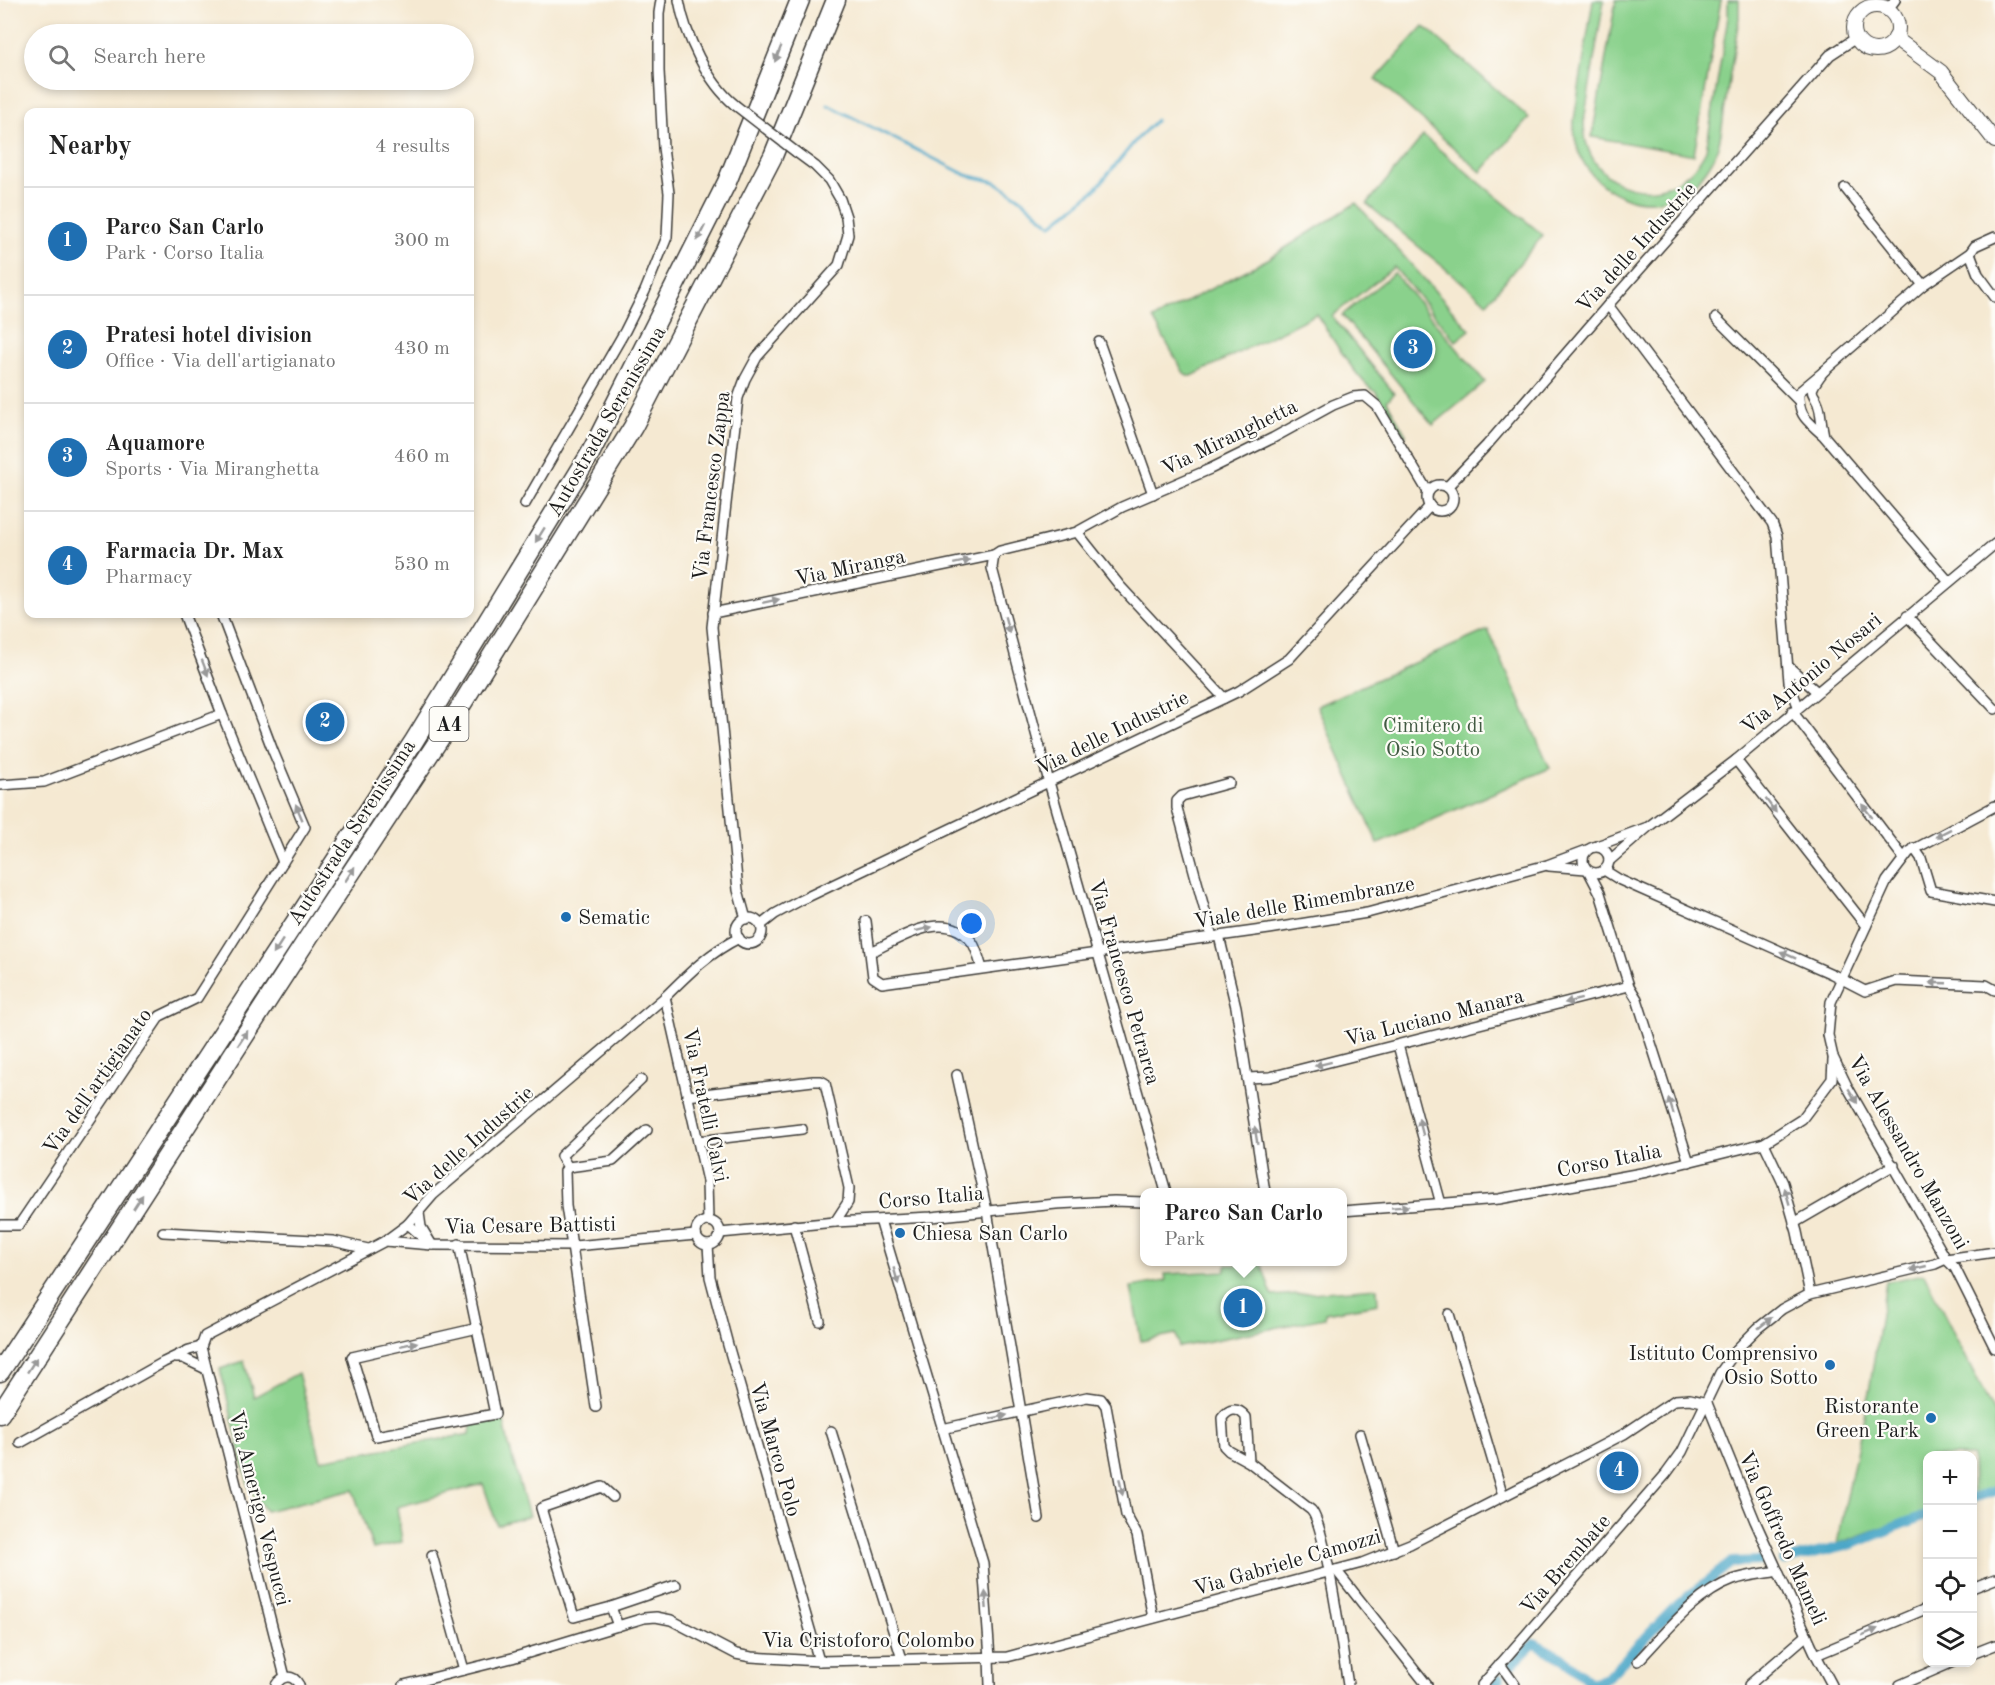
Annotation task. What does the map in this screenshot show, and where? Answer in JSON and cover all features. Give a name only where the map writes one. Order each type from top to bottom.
[{"type":"highway","name":"Autostrada Serenissima","points":[[0,1372],[414,741],[590,454],[727,182],[800,0]]},
{"type":"highway","name":"Autostrada Serenissima","points":[[0,1414],[453,717],[633,427],[773,156],[836,0]]},
{"type":"street","points":[[525,504],[625,331],[645,291],[667,237],[669,193],[663,148],[659,71],[661,0]]},
{"type":"street","name":"Via Francesco Zappa","points":[[679,0],[695,49],[713,80],[726,98],[815,166],[829,180],[840,199],[846,217],[848,235],[839,265],[757,357],[744,379],[738,398],[712,627],[738,890],[746,919]]},
{"type":"street","points":[[1863,5],[1891,5],[1898,26],[1895,38],[1885,47],[1872,49],[1860,43],[1854,32],[1856,19],[1863,5]]},
{"type":"street","name":"Via delle Industrie","points":[[201,1347],[205,1336],[385,1242],[408,1224],[433,1195],[665,997],[702,961],[723,946],[739,938],[749,943],[756,942],[762,933],[761,925],[775,914],[799,901],[1239,691],[1289,659],[1430,506],[1440,511],[1451,505],[1453,496],[1447,487],[1487,445],[1830,55],[1856,38]]},
{"type":"street","points":[[1895,38],[1941,72],[1995,141]]},
{"type":"street","points":[[1845,188],[1923,285]]},
{"type":"street","points":[[1949,582],[1824,436],[1806,419],[1799,407],[1799,392],[1923,285],[1970,253],[1975,246],[1995,237]]},
{"type":"street","points":[[1970,253],[1978,274],[1995,297]]},
{"type":"street","points":[[1608,305],[1772,523],[1777,536],[1785,645],[1795,709],[1903,857]]},
{"type":"street","points":[[1716,318],[1799,401]]},
{"type":"street","points":[[1099,342],[1152,494]]},
{"type":"street","points":[[1823,372],[1813,386],[1811,394],[1820,410],[1824,436]]},
{"type":"street","name":"Via Miranghetta","points":[[997,553],[1077,532],[1122,507],[1242,453],[1333,405],[1353,397],[1365,396],[1377,406],[1428,492]]},
{"type":"street","points":[[1430,506],[1427,499],[1428,492],[1437,485],[1447,487]]},
{"type":"street","points":[[1077,532],[1120,586],[1224,698]]},
{"type":"street","name":"Via Antonio Nosari","points":[[1609,861],[1648,827],[1736,760],[1995,544]]},
{"type":"street","points":[[997,553],[992,568],[1049,782]]},
{"type":"street","name":"Via Miranga","points":[[713,613],[997,553]]},
{"type":"street","points":[[1907,616],[1995,709]]},
{"type":"street","points":[[186,618],[283,862]]},
{"type":"street","name":"Via dell'artigianato","points":[[0,1225],[19,1225],[160,1016],[197,998],[305,826],[273,751],[223,618]]},
{"type":"street","points":[[1789,667],[1816,691]]},
{"type":"street","points":[[0,785],[44,782],[222,714]]},
{"type":"street","points":[[1736,760],[1866,926]]},
{"type":"street","name":"Via Francesco Petrarca","points":[[1049,782],[1165,1188]]},
{"type":"street","points":[[1229,783],[1182,796],[1177,801],[1176,808],[1236,1007],[1264,1188]]},
{"type":"street","name":"Via Alessandro Manzoni","points":[[1995,806],[1914,848],[1903,857],[1887,881],[1841,978],[1831,1002],[1828,1035],[1833,1057],[1848,1086],[1946,1259],[1955,1268],[1995,1347]]},
{"type":"street","name":"Via Antonio Nosari","points":[[1591,848],[1648,827]]},
{"type":"street","points":[[1600,893],[1599,881],[1609,861],[1605,850],[1591,848],[1582,859],[1600,893],[1629,986],[1637,999],[1689,1162]]},
{"type":"street","name":"Viale delle Rimembranze","points":[[871,951],[873,977],[882,983],[1099,954],[1367,913],[1547,865],[1591,848]]},
{"type":"street","points":[[1914,848],[1921,858],[1931,891],[1995,902]]},
{"type":"street","name":"Viale delle Rimembranze","points":[[1547,865],[1587,870]]},
{"type":"street","points":[[1587,870],[1603,871],[1841,978],[1864,991],[1896,981],[1986,984],[1995,990]]},
{"type":"street","points":[[739,938],[737,927],[746,919],[753,918],[761,925]]},
{"type":"street","points":[[866,921],[871,951],[924,927],[944,926],[960,930],[973,943],[982,968]]},
{"type":"street","name":"Via Luciano Manara","points":[[1247,1078],[1270,1077],[1629,986]]},
{"type":"street","name":"Via Fratelli Calvi","points":[[665,997],[706,1181],[708,1221]]},
{"type":"street","points":[[1398,1045],[1442,1204]]},
{"type":"street","name":"Corso Italia","points":[[1347,1211],[1506,1198],[1647,1172],[1764,1143],[1802,1119],[1832,1079],[1833,1057]]},
{"type":"street","points":[[957,1075],[987,1211],[1040,1518]]},
{"type":"street","points":[[568,1167],[561,1156],[641,1080]]},
{"type":"street","points":[[687,1096],[813,1081],[825,1083],[849,1188],[848,1202],[835,1222]]},
{"type":"street","points":[[698,1141],[802,1129]]},
{"type":"street","points":[[568,1167],[613,1161],[646,1130]]},
{"type":"street","points":[[1764,1143],[1783,1183],[1810,1294]]},
{"type":"street","points":[[1794,1223],[1894,1165]]},
{"type":"street","points":[[568,1167],[565,1174],[567,1206],[596,1407]]},
{"type":"street","name":"Corso Italia","points":[[720,1233],[1056,1204],[1140,1202]]},
{"type":"street","points":[[418,1213],[421,1227],[432,1245]]},
{"type":"street","points":[[880,1220],[983,1563],[990,1685]]},
{"type":"street","points":[[708,1221],[715,1223],[720,1233],[717,1242],[708,1245],[701,1243],[696,1235],[699,1226],[708,1221]]},
{"type":"street","name":"Via Cesare Battisti","points":[[408,1224],[432,1245],[574,1246],[696,1235]]},
{"type":"street","points":[[794,1225],[820,1321]]},
{"type":"street","points":[[164,1232],[333,1242],[368,1250]]},
{"type":"street","points":[[385,1242],[432,1245]]},
{"type":"street","points":[[459,1244],[478,1328],[495,1414],[376,1436],[352,1357],[478,1328]]},
{"type":"street","name":"Via Marco Polo","points":[[708,1245],[710,1277],[728,1346],[819,1661]]},
{"type":"street","name":"Via Brembate","points":[[1482,1685],[1666,1474],[1682,1452],[1720,1373],[1738,1348],[1758,1328],[1782,1309],[1810,1294],[1935,1264],[1946,1259],[1995,1252]]},
{"type":"street","points":[[1449,1314],[1503,1496]]},
{"type":"street","points":[[20,1443],[174,1358],[201,1347]]},
{"type":"street","name":"Via Amerigo Vespucci","points":[[201,1347],[285,1677]]},
{"type":"street","points":[[174,1358],[183,1358],[206,1369]]},
{"type":"street","points":[[942,1430],[1087,1397],[1101,1399],[1106,1406],[1126,1515],[1137,1535],[1153,1618]]},
{"type":"street","name":"Via Gabriele Camozzi","points":[[990,1658],[1007,1657],[1362,1563],[1394,1551],[1624,1434],[1675,1400],[1690,1399],[1707,1403]]},
{"type":"street","name":"Via Goffredo Mameli","points":[[1707,1403],[1710,1416],[1778,1571],[1816,1656],[1832,1685]]},
{"type":"street","points":[[1249,1462],[1246,1417],[1242,1412],[1234,1409],[1222,1418],[1224,1446],[1249,1462],[1315,1514],[1329,1566],[1427,1685]]},
{"type":"street","points":[[831,1431],[902,1659]]},
{"type":"street","points":[[1360,1434],[1394,1551]]},
{"type":"street","points":[[613,1497],[602,1487],[540,1508],[574,1617],[676,1585]]},
{"type":"street","points":[[432,1555],[464,1670]]},
{"type":"street","points":[[1333,1571],[1348,1685]]},
{"type":"street","points":[[1638,1661],[1705,1595],[1732,1581],[1778,1571]]},
{"type":"street","points":[[1977,1586],[1995,1579]]},
{"type":"street","points":[[611,1607],[618,1626]]},
{"type":"street","points":[[1816,1656],[1923,1610]]},
{"type":"street","name":"Via Cristoforo Colombo","points":[[404,1685],[512,1658],[656,1617],[671,1620],[736,1654],[751,1657],[819,1661],[990,1658]]},
{"type":"street","points":[[1749,1685],[1807,1635]]},
{"type":"street","points":[[1977,1652],[1995,1645]]},
{"type":"street","points":[[1500,1664],[1515,1685]]},
{"type":"street","points":[[1900,1685],[1941,1667]]},
{"type":"street","points":[[276,1685],[280,1679],[285,1677],[296,1680],[299,1685]]},
{"type":"green space","points":[[1593,0],[1604,0],[1584,121],[1587,146],[1598,166],[1613,180],[1632,188],[1652,189],[1673,184],[1691,171],[1706,150],[1728,17],[1728,0],[1739,0],[1739,18],[1717,151],[1709,166],[1691,186],[1670,198],[1647,201],[1625,197],[1604,186],[1588,169],[1577,147],[1574,120]]},
{"type":"green space","points":[[1616,0],[1721,0],[1694,155],[1592,137]]},
{"type":"green space","points":[[1424,26],[1529,118],[1481,172],[1376,79]]},
{"type":"green space","points":[[1423,136],[1543,235],[1487,303],[1367,204]]},
{"type":"green space","points":[[1356,203],[1470,330],[1456,341],[1394,267],[1332,316],[1394,393],[1387,401],[1406,435],[1404,436],[1376,392],[1361,379],[1316,314],[1192,376],[1187,376],[1153,319],[1268,259]]},
{"type":"green space","points":[[1394,273],[1485,382],[1433,425],[1342,315]]},
{"type":"green space","name":"Cimitero di Osio Sotto","points":[[1488,630],[1550,768],[1378,844],[1317,706]]},
{"type":"green space","points":[[1227,1266],[1262,1266],[1272,1296],[1377,1288],[1378,1304],[1325,1313],[1325,1318],[1179,1347],[1176,1334],[1141,1341],[1131,1287],[1166,1281],[1165,1274],[1225,1271]]},
{"type":"green space","points":[[1924,1274],[1995,1415],[1995,1488],[1977,1494],[1977,1451],[1923,1451],[1923,1512],[1837,1544],[1869,1392],[1886,1282]]},
{"type":"green space","points":[[244,1361],[254,1397],[298,1373],[321,1460],[470,1434],[472,1419],[502,1412],[529,1516],[497,1525],[483,1484],[397,1507],[402,1542],[373,1549],[353,1490],[266,1511],[249,1488],[220,1369]]},
{"type":"waterway","points":[[828,105],[966,175],[996,182],[1020,198],[1051,225],[1095,190],[1136,140],[1156,120]]},
{"type":"waterway","points":[[1977,1496],[1995,1491]]},
{"type":"waterway","points":[[1784,1561],[1850,1545],[1923,1516]]},
{"type":"waterway","points":[[1512,1665],[1534,1643],[1564,1659],[1591,1683],[1607,1678],[1675,1607],[1732,1562],[1763,1561]]},
{"type":"waterway","points":[[1495,1685],[1500,1679]]},
{"type":"place","name":"Aquamore","points":[[1413,349]]},
{"type":"place","name":"Pratesi hotel division","points":[[325,722]]},
{"type":"place","name":"Sematic","points":[[566,917]]},
{"type":"place","name":"Chiesa San Carlo","points":[[900,1233]]},
{"type":"place","name":"Parco San Carlo","points":[[1243,1308]]},
{"type":"place","name":"Istituto Comprensivo Osio Sotto","points":[[1830,1365]]},
{"type":"place","name":"Ristorante Green Park","points":[[1931,1418]]},
{"type":"place","name":"Farmacia Dr. Max","points":[[1619,1471]]}]
